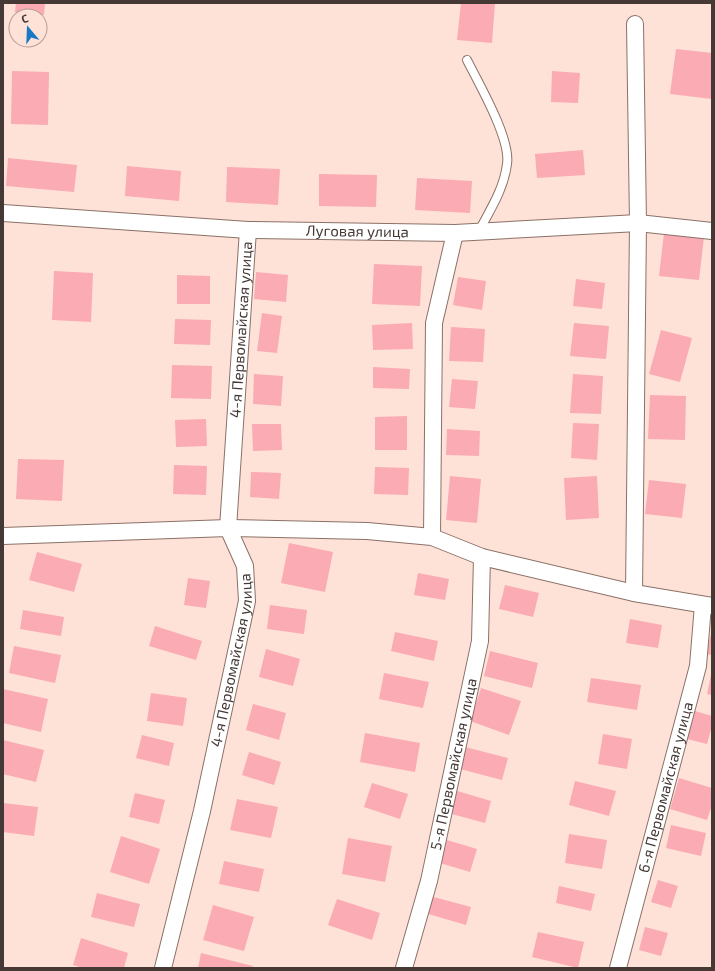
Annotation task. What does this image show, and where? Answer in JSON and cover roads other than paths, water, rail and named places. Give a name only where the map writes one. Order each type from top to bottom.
[{"type":"street","points":[[634,593],[638,222],[635,24]]},
{"type":"street","name":"Луговая улица","points":[[3,213],[248,230],[455,233],[638,222],[712,231]]},
{"type":"street","name":"4-я Первомайская улица","points":[[163,968],[202,811],[247,601],[245,566],[228,528],[248,230]]},
{"type":"street","points":[[432,537],[434,323],[455,233]]},
{"type":"street","points":[[3,536],[228,528],[367,531],[432,537],[482,557],[634,593],[707,605]]},
{"type":"street","name":"5-я Первомайская улица","points":[[404,968],[429,881],[480,641],[482,557]]},
{"type":"street","name":"6-я Первомайская улица","points":[[618,968],[698,666],[707,605]]},
{"type":"lane","points":[[467,60],[504,136],[508,163],[501,189],[479,231]]}]
